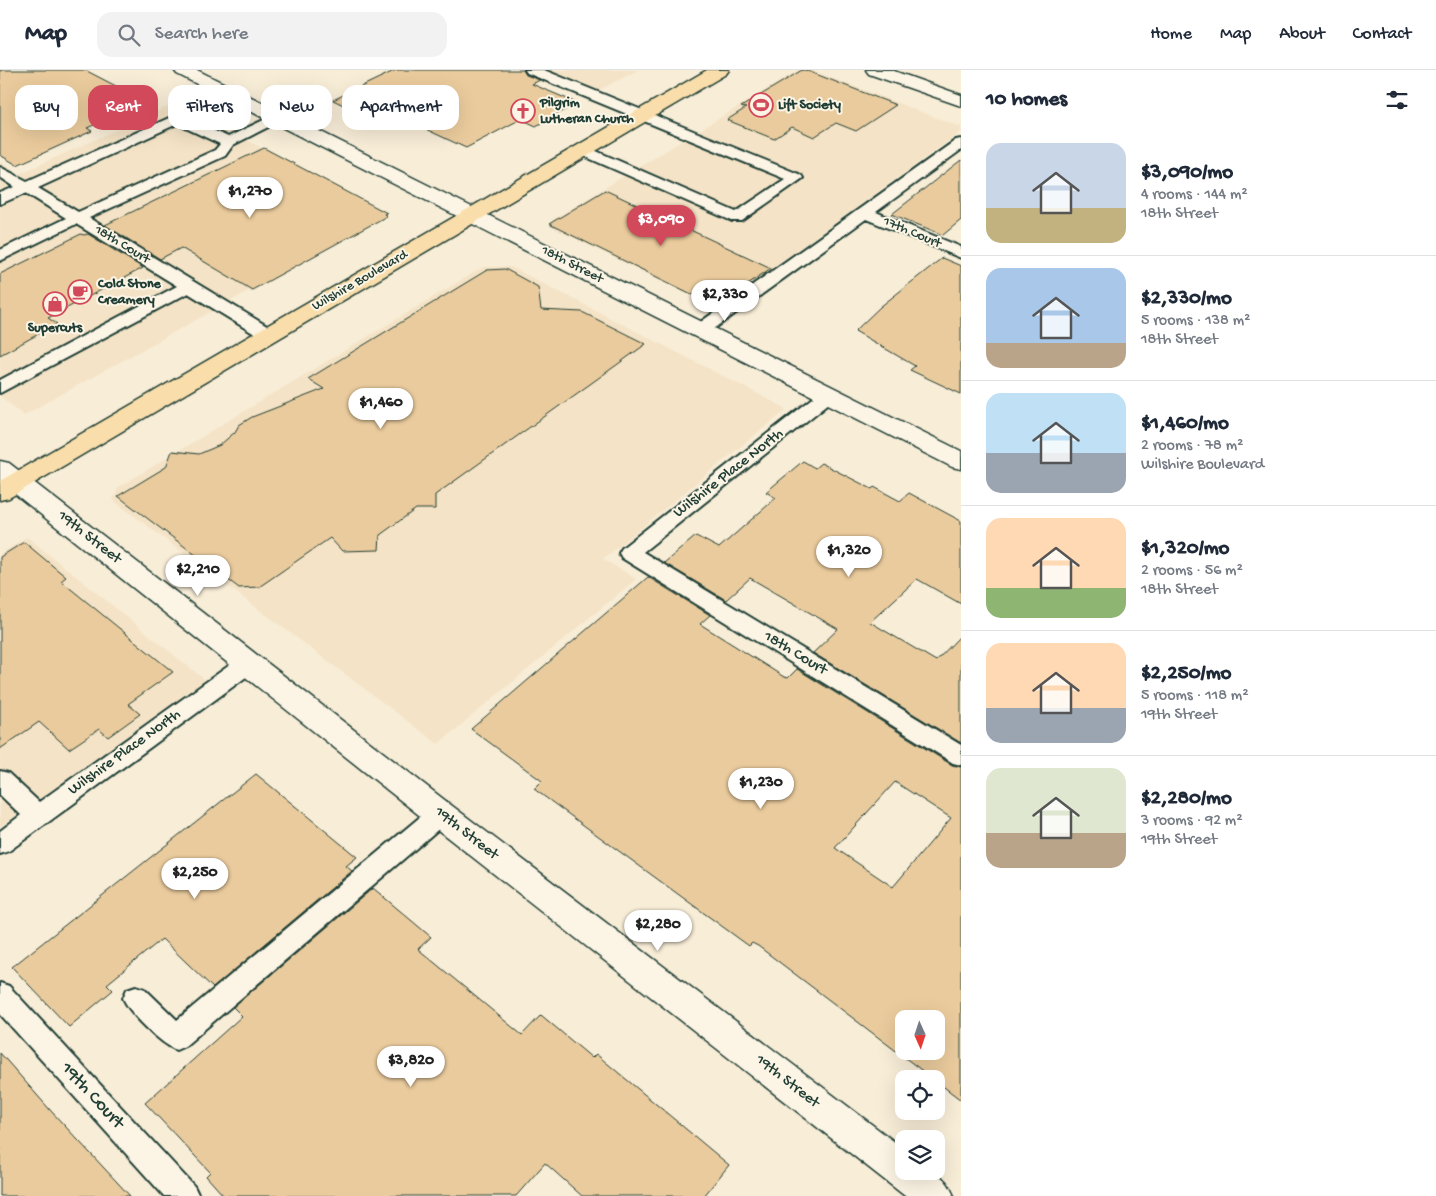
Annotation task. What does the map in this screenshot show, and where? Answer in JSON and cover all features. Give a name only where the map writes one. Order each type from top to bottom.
[{"type":"main road","name":"Wilshire Boulevard","points":[[6,481],[269,335],[720,70]]},
{"type":"street","name":"18th Street","points":[[183,70],[214,85]]},
{"type":"street","points":[[875,70],[961,101]]},
{"type":"street","name":"18th Street","points":[[303,130],[961,461]]},
{"type":"street","name":"19th Street","points":[[6,481],[249,663],[440,814],[935,1196]]},
{"type":"lane","points":[[532,70],[796,178],[737,218],[582,150]]},
{"type":"lane","points":[[0,200],[168,124]]},
{"type":"lane","points":[[0,256],[77,218],[220,154],[228,142],[261,126]]},
{"type":"lane","points":[[202,130],[228,142]]},
{"type":"lane","points":[[701,330],[961,143]]},
{"type":"lane","name":"18th Court","points":[[0,171],[269,335]]},
{"type":"lane","name":"17th Court","points":[[863,212],[961,253]]},
{"type":"lane","points":[[0,387],[189,286]]},
{"type":"lane","name":"Wilshire Place North","points":[[629,553],[828,395]]},
{"type":"lane","name":"18th Court","points":[[629,553],[961,756]]},
{"type":"lane","name":"Wilshire Place North","points":[[0,844],[249,663]]},
{"type":"lane","points":[[0,780],[38,816]]},
{"type":"lane","points":[[136,998],[176,1037],[440,814]]},
{"type":"lane","name":"19th Court","points":[[0,995],[184,1196]]},
{"type":"shaded area","points":[[546,70],[638,70],[597,91]]},
{"type":"shaded area","points":[[799,70],[811,70],[961,127],[961,132],[717,308],[551,227],[552,220]]},
{"type":"shaded area","points":[[168,107],[168,130],[228,130],[388,214],[24,415],[0,396],[0,162],[19,174],[116,130],[158,130],[158,111]]},
{"type":"shaded area","points":[[483,267],[511,267],[787,409],[603,559],[636,579],[438,744],[113,500],[119,487]]},
{"type":"shaded area","points":[[27,537],[205,680],[0,827],[0,554]]},
{"type":"building","points":[[0,70],[85,70],[114,85],[88,85],[87,128],[92,131],[17,165],[0,155]]},
{"type":"building","points":[[396,70],[523,70],[526,75],[540,80],[532,84],[577,103],[536,126],[521,119],[466,148],[428,130],[459,130],[459,85],[364,85]]},
{"type":"building","points":[[802,70],[896,105],[856,131],[836,123],[814,137],[792,127],[774,139],[727,120],[746,108],[741,107]]},
{"type":"building","points":[[342,96],[342,104],[333,100]]},
{"type":"building","points":[[264,148],[387,213],[384,214],[387,216],[252,290],[181,248],[160,259],[105,225]]},
{"type":"building","points":[[961,160],[961,220],[943,235],[892,214]]},
{"type":"building","points":[[605,190],[771,268],[716,306],[549,224]]},
{"type":"building","points":[[81,234],[88,234],[143,268],[48,318],[57,324],[0,355],[0,274]]},
{"type":"building","points":[[942,258],[961,266],[961,394],[910,370],[915,366],[855,331],[880,307]]},
{"type":"building","points":[[505,269],[538,287],[541,310],[582,312],[646,344],[435,495],[435,509],[416,509],[380,535],[379,550],[342,551],[330,538],[259,587],[239,588],[118,496],[166,467],[172,451],[199,454],[220,445],[235,432],[239,425],[252,417],[324,389],[308,379],[487,270]]},
{"type":"building","points":[[803,461],[815,468],[821,463],[900,501],[909,493],[961,521],[961,604],[917,579],[870,622],[936,661],[961,635],[961,743],[813,653],[838,629],[750,578],[726,600],[664,563],[696,536],[719,548],[776,498],[766,492]]},
{"type":"building","points":[[24,542],[66,577],[61,581],[173,672],[128,704],[140,714],[108,737],[99,729],[69,749],[39,722],[0,749],[0,557]]},
{"type":"building","points":[[648,577],[710,615],[700,624],[784,677],[788,678],[797,669],[952,765],[961,767],[961,1100],[945,1088],[945,1070],[921,1070],[908,1060],[945,1060],[945,1010],[895,1010],[895,1050],[758,946],[752,943],[749,946],[534,789],[542,781],[471,729]],"holes":[[[895,782],[951,818],[893,887],[835,848]]]},
{"type":"building","points":[[256,774],[357,857],[346,866],[352,871],[213,988],[162,939],[107,984],[113,990],[69,1027],[12,967]]},
{"type":"building","points":[[373,888],[431,937],[418,949],[522,1035],[541,1015],[592,1058],[596,1054],[729,1165],[704,1196],[582,1196],[545,1163],[516,1196],[224,1196],[206,1176],[210,1172],[145,1103],[242,1016],[233,1007]]},
{"type":"building","points":[[0,1053],[51,1111],[130,1196],[0,1196]]},
{"type":"place","name":"Lift Society","points":[[761,105]]},
{"type":"place","name":"Pilgrim Lutheran Church","points":[[523,111]]},
{"type":"place","name":"Cold Stone Creamery","points":[[80,292]]},
{"type":"place","name":"Supercuts","points":[[55,304]]}]
